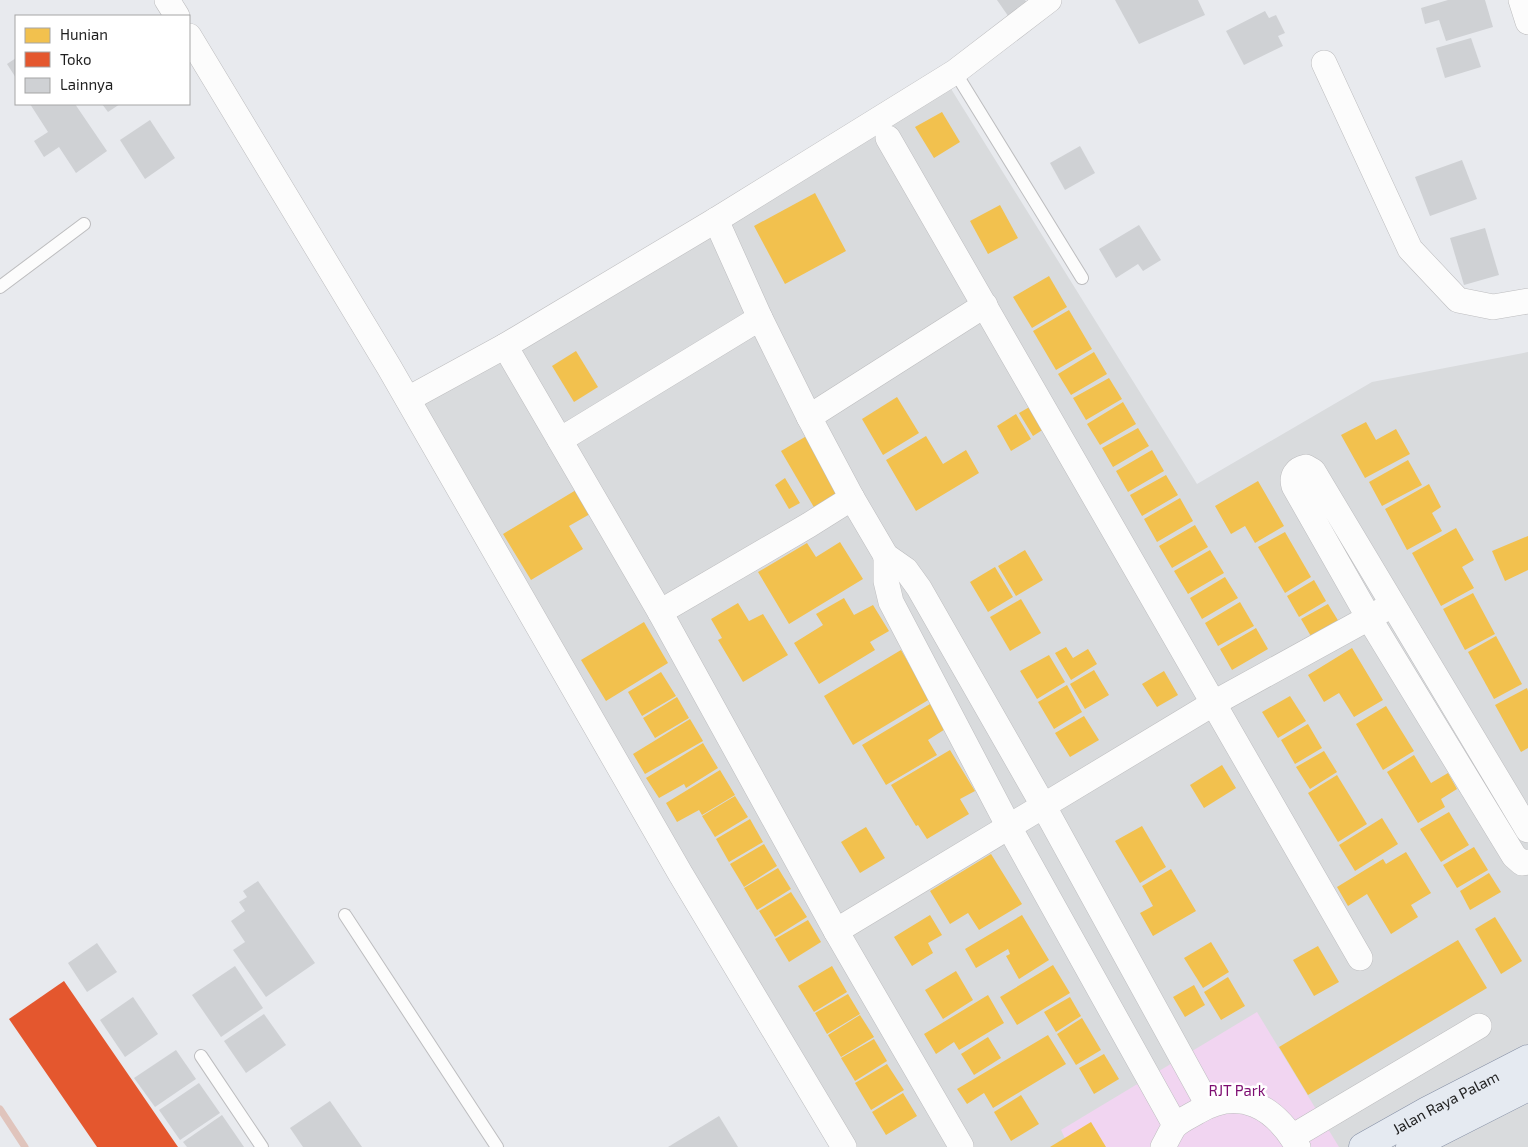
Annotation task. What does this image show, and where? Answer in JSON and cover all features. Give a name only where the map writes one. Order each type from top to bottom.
[{"type":"main road","name":"Jalan Raya Palam","points":[[1363,1147],[1528,1059]]},
{"type":"main road","name":"Jalan Raya Palam","points":[[1410,1147],[1528,1087]]},
{"type":"street","points":[[167,0],[176,15]]},
{"type":"street","points":[[408,399],[505,346],[716,220],[956,72],[1049,0]]},
{"type":"street","points":[[1521,0],[1528,22]]},
{"type":"street","points":[[190,38],[408,399],[680,873],[844,1147]]},
{"type":"street","points":[[1324,63],[1410,249],[1458,300],[1493,307],[1528,301]]},
{"type":"street","points":[[888,138],[1360,958]]},
{"type":"street","points":[[716,220],[760,318],[852,498],[886,556],[906,570],[919,588],[1043,805],[1208,1105]]},
{"type":"street","points":[[809,417],[985,305]]},
{"type":"street","points":[[560,440],[760,318]]},
{"type":"street","points":[[505,346],[660,612],[836,931],[961,1146]]},
{"type":"street","points":[[1528,830],[1313,471],[1310,468],[1303,467],[1292,480],[1294,486],[1369,618],[1514,856],[1522,863],[1528,862]]},
{"type":"street","points":[[660,612],[852,498]]},
{"type":"street","points":[[886,556],[886,581],[891,602],[1008,826],[1175,1125]]},
{"type":"street","points":[[836,931],[1214,703],[1392,605]]},
{"type":"street","points":[[1163,1147],[1175,1125],[1208,1105],[1230,1101],[1253,1103],[1269,1112],[1280,1120],[1295,1142],[1479,1026]]},
{"type":"lane","points":[[956,72],[1082,278]]},
{"type":"lane","points":[[1,283],[84,224]]},
{"type":"lane","points":[[345,915],[498,1147]]},
{"type":"lane","points":[[201,1056],[262,1147]]},
{"type":"shaded area","points":[[948,84],[1197,484],[1372,382],[1528,352],[1528,1147],[842,1147],[407,413]]},
{"type":"green space","name":"RJT Park","points":[[1257,1012],[1339,1147],[1069,1147],[1061,1130]]},
{"type":"building: Hunian","points":[[942,112],[960,142],[934,158],[915,127]]},
{"type":"building: Hunian","points":[[815,193],[846,251],[785,284],[754,226]]},
{"type":"building: Hunian","points":[[1000,205],[1018,238],[988,254],[970,221]]},
{"type":"building: Hunian","points":[[1049,276],[1067,307],[1032,328],[1013,297]]},
{"type":"building: Hunian","points":[[1069,310],[1092,349],[1056,370],[1033,331]]},
{"type":"building: Hunian","points":[[576,351],[598,387],[574,402],[552,366]]},
{"type":"building: Hunian","points":[[1094,352],[1107,374],[1071,395],[1058,374]]},
{"type":"building: Hunian","points":[[1109,378],[1122,399],[1086,420],[1073,398]]},
{"type":"building: Hunian","points":[[897,397],[919,433],[883,455],[862,419]]},
{"type":"building: Hunian","points":[[1123,402],[1136,424],[1100,445],[1087,424]]},
{"type":"building: Hunian","points":[[1033,405],[1047,427],[1033,436],[1019,413]]},
{"type":"building: Hunian","points":[[1016,414],[1031,439],[1011,451],[997,426]]},
{"type":"building: Hunian","points":[[1366,422],[1376,440],[1396,429],[1410,454],[1365,478],[1341,435]]},
{"type":"building: Hunian","points":[[1138,428],[1149,446],[1113,467],[1102,448]]},
{"type":"building: Hunian","points":[[810,434],[845,492],[815,509],[781,451]]},
{"type":"building: Hunian","points":[[926,436],[943,464],[966,450],[979,473],[916,511],[886,460]]},
{"type":"building: Hunian","points":[[1152,450],[1164,471],[1128,492],[1116,471]]},
{"type":"building: Hunian","points":[[1408,460],[1422,485],[1382,506],[1369,482]]},
{"type":"building: Hunian","points":[[1166,475],[1178,495],[1142,516],[1130,495]]},
{"type":"building: Hunian","points":[[785,478],[800,503],[789,509],[775,485]]},
{"type":"building: Hunian","points":[[1258,481],[1284,526],[1255,543],[1245,526],[1231,534],[1215,506]]},
{"type":"building: Hunian","points":[[1429,484],[1441,507],[1432,513],[1442,531],[1407,550],[1385,509]]},
{"type":"building: Hunian","points":[[576,490],[590,514],[569,526],[583,549],[531,580],[503,534]]},
{"type":"building: Hunian","points":[[1180,498],[1193,521],[1157,542],[1144,519]]},
{"type":"building: Hunian","points":[[1195,525],[1208,547],[1172,568],[1159,546]]},
{"type":"building: Hunian","points":[[1456,528],[1474,560],[1462,567],[1474,588],[1441,606],[1412,553]]},
{"type":"building: Hunian","points":[[1285,532],[1311,577],[1285,593],[1258,547]]},
{"type":"building: Hunian","points":[[1528,536],[1528,570],[1505,581],[1492,551]]},
{"type":"building: Hunian","points":[[840,542],[863,579],[789,624],[758,572],[807,543],[816,557]]},
{"type":"building: Hunian","points":[[1025,550],[1043,580],[1016,596],[998,566]]},
{"type":"building: Hunian","points":[[1210,550],[1224,573],[1188,594],[1174,571]]},
{"type":"building: Hunian","points":[[995,567],[1013,597],[988,612],[970,582]]},
{"type":"building: Hunian","points":[[1225,577],[1238,598],[1202,619],[1190,598]]},
{"type":"building: Hunian","points":[[1314,580],[1326,601],[1299,617],[1287,596]]},
{"type":"building: Hunian","points":[[1473,593],[1495,634],[1465,650],[1443,609]]},
{"type":"building: Hunian","points":[[844,598],[854,615],[873,605],[889,631],[870,642],[875,650],[819,684],[794,643],[823,625],[816,614]]},
{"type":"building: Hunian","points":[[1021,599],[1041,633],[1010,651],[990,617]]},
{"type":"building: Hunian","points":[[1240,602],[1254,626],[1218,646],[1205,623]]},
{"type":"building: Hunian","points":[[738,603],[749,621],[763,614],[788,655],[743,682],[718,640],[722,638],[711,619]]},
{"type":"building: Hunian","points":[[1328,604],[1339,622],[1312,638],[1301,619]]},
{"type":"building: Hunian","points":[[644,622],[668,663],[606,701],[581,660]]},
{"type":"building: Hunian","points":[[1256,628],[1268,649],[1232,670],[1220,649]]},
{"type":"building: Hunian","points":[[1496,636],[1522,684],[1494,699],[1468,652]]},
{"type":"building: Hunian","points":[[1066,647],[1073,658],[1088,649],[1097,664],[1071,680],[1055,653]]},
{"type":"building: Hunian","points":[[1352,648],[1383,700],[1354,717],[1339,693],[1324,702],[1308,675]]},
{"type":"building: Hunian","points":[[901,650],[930,699],[853,745],[824,696]]},
{"type":"building: Hunian","points":[[1049,655],[1065,682],[1037,699],[1020,671]]},
{"type":"building: Hunian","points":[[1094,670],[1109,695],[1085,709],[1070,684]]},
{"type":"building: Hunian","points":[[1164,671],[1178,695],[1157,707],[1142,684]]},
{"type":"building: Hunian","points":[[661,672],[676,696],[642,716],[628,692]]},
{"type":"building: Hunian","points":[[1067,685],[1082,712],[1054,729],[1038,702]]},
{"type":"building: Hunian","points":[[1527,688],[1528,748],[1521,752],[1495,705]]},
{"type":"building: Hunian","points":[[1290,696],[1306,721],[1278,738],[1262,712]]},
{"type":"building: Hunian","points":[[677,697],[689,718],[655,738],[643,718]]},
{"type":"building: Hunian","points":[[935,701],[950,726],[928,740],[937,755],[886,785],[862,745]]},
{"type":"building: Hunian","points":[[1386,706],[1414,751],[1383,770],[1356,724]]},
{"type":"building: Hunian","points":[[1084,716],[1099,740],[1070,757],[1055,733]]},
{"type":"building: Hunian","points":[[690,719],[703,741],[645,774],[633,754]]},
{"type":"building: Hunian","points":[[1308,724],[1322,748],[1295,764],[1281,740]]},
{"type":"building: Hunian","points":[[703,743],[718,768],[686,788],[684,784],[659,798],[646,778]]},
{"type":"building: Hunian","points":[[950,750],[975,791],[960,799],[969,814],[927,839],[918,825],[916,826],[891,785]]},
{"type":"building: Hunian","points":[[1324,751],[1337,772],[1310,789],[1296,767]]},
{"type":"building: Hunian","points":[[1414,755],[1431,783],[1448,773],[1457,789],[1441,799],[1445,807],[1418,823],[1387,772]]},
{"type":"building: Hunian","points":[[1222,765],[1236,788],[1204,808],[1190,785]]},
{"type":"building: Hunian","points":[[720,770],[735,795],[702,815],[699,810],[677,822],[666,803]]},
{"type":"building: Hunian","points":[[1337,775],[1367,824],[1338,842],[1308,793]]},
{"type":"building: Hunian","points":[[735,796],[748,817],[715,837],[702,816]]},
{"type":"building: Hunian","points":[[1449,812],[1469,845],[1441,862],[1420,829]]},
{"type":"building: Hunian","points":[[1382,818],[1398,844],[1355,871],[1339,845]]},
{"type":"building: Hunian","points":[[750,819],[763,842],[729,862],[716,839]]},
{"type":"building: Hunian","points":[[1142,826],[1166,867],[1140,883],[1115,841]]},
{"type":"building: Hunian","points":[[866,827],[885,858],[860,873],[841,842]]},
{"type":"building: Hunian","points":[[764,844],[777,866],[744,887],[730,864]]},
{"type":"building: Hunian","points":[[1474,847],[1488,870],[1457,888],[1443,865]]},
{"type":"building: Hunian","points":[[1406,852],[1431,893],[1411,905],[1418,917],[1391,934],[1367,894],[1348,906],[1337,887],[1383,859],[1386,864]]},
{"type":"building: Hunian","points":[[991,854],[1022,904],[979,930],[968,913],[950,924],[930,891]]},
{"type":"building: Hunian","points":[[778,868],[791,889],[757,910],[744,888]]},
{"type":"building: Hunian","points":[[1171,869],[1196,911],[1153,936],[1140,913],[1153,906],[1142,886]]},
{"type":"building: Hunian","points":[[1489,873],[1501,892],[1470,910],[1460,891]]},
{"type":"building: Hunian","points":[[791,892],[807,917],[775,937],[759,911]]},
{"type":"building: Hunian","points":[[930,915],[942,935],[928,943],[933,953],[912,966],[894,937]]},
{"type":"building: Hunian","points":[[1022,915],[1049,960],[1019,979],[1006,956],[1010,954],[1008,949],[976,968],[965,949]]},
{"type":"building: Hunian","points":[[1495,917],[1522,961],[1501,974],[1475,929]]},
{"type":"building: Hunian","points":[[808,920],[821,942],[789,962],[775,939]]},
{"type":"building: Hunian","points":[[1458,940],[1487,988],[1308,1095],[1279,1047]]},
{"type":"building: Hunian","points":[[1211,942],[1229,972],[1203,988],[1184,958]]},
{"type":"building: Hunian","points":[[1318,946],[1339,982],[1314,996],[1293,960]]},
{"type":"building: Hunian","points":[[1053,965],[1070,993],[1017,1025],[1000,997]]},
{"type":"building: Hunian","points":[[832,966],[847,992],[814,1012],[798,986]]},
{"type":"building: Hunian","points":[[956,971],[973,1000],[943,1019],[925,990]]},
{"type":"building: Hunian","points":[[1228,977],[1245,1006],[1221,1020],[1204,992]]},
{"type":"building: Hunian","points":[[1194,985],[1205,1005],[1185,1017],[1173,997]]},
{"type":"building: Hunian","points":[[848,994],[860,1014],[827,1034],[815,1013]]},
{"type":"building: Hunian","points":[[988,995],[1004,1023],[959,1050],[954,1042],[936,1054],[924,1034]]},
{"type":"building: Hunian","points":[[1070,997],[1081,1016],[1056,1032],[1044,1012]]},
{"type":"building: Hunian","points":[[860,1015],[874,1037],[841,1057],[828,1035]]},
{"type":"building: Hunian","points":[[1082,1018],[1101,1050],[1076,1065],[1057,1034]]},
{"type":"building: Hunian","points":[[1048,1035],[1066,1064],[993,1108],[984,1093],[967,1104],[957,1089]]},
{"type":"building: Hunian","points":[[988,1037],[1001,1058],[974,1075],[961,1054]]},
{"type":"building: Hunian","points":[[874,1039],[887,1061],[855,1081],[841,1058]]},
{"type":"building: Hunian","points":[[1104,1054],[1119,1079],[1094,1094],[1079,1068]]},
{"type":"building: Hunian","points":[[887,1064],[904,1090],[871,1110],[855,1083]]},
{"type":"building: Hunian","points":[[903,1093],[917,1116],[886,1135],[872,1112]]},
{"type":"building: Hunian","points":[[1021,1095],[1039,1124],[1011,1141],[994,1112]]},
{"type":"building: Hunian","points":[[1091,1122],[1106,1147],[1050,1147]]},
{"type":"building: Toko","points":[[64,981],[178,1147],[97,1147],[9,1019]]},
{"type":"building: Lainnya","points":[[997,0],[1025,0],[1032,10],[1013,23]]},
{"type":"building: Lainnya","points":[[1115,0],[1198,0],[1205,15],[1139,44]]},
{"type":"building: Lainnya","points":[[1448,0],[1485,0],[1493,27],[1446,41],[1439,20],[1425,24],[1421,8]]},
{"type":"building: Lainnya","points":[[1265,11],[1269,18],[1276,15],[1285,33],[1278,36],[1283,46],[1244,65],[1226,31]]},
{"type":"building: Lainnya","points":[[1471,38],[1481,67],[1445,78],[1436,48]]},
{"type":"building: Lainnya","points":[[15,59],[15,76],[7,64]]},
{"type":"building: Lainnya","points":[[31,105],[76,105],[107,151],[76,173],[59,147],[44,157],[34,141],[48,132]]},
{"type":"building: Lainnya","points":[[103,105],[118,105],[108,112]]},
{"type":"building: Lainnya","points":[[150,120],[175,158],[145,179],[120,140]]},
{"type":"building: Lainnya","points":[[1080,146],[1095,173],[1065,190],[1050,163]]},
{"type":"building: Lainnya","points":[[1462,160],[1477,199],[1430,216],[1415,177]]},
{"type":"building: Lainnya","points":[[1139,225],[1161,260],[1143,271],[1138,264],[1116,278],[1099,249]]},
{"type":"building: Lainnya","points":[[1485,228],[1499,275],[1464,285],[1450,238]]},
{"type":"building: Lainnya","points":[[258,881],[315,963],[266,997],[233,950],[245,942],[231,921],[245,911],[239,902],[247,897],[243,891]]},
{"type":"building: Lainnya","points":[[97,943],[117,972],[87,992],[68,963]]},
{"type":"building: Lainnya","points":[[235,966],[263,1008],[221,1037],[192,995]]},
{"type":"building: Lainnya","points":[[133,997],[158,1034],[125,1057],[100,1020]]},
{"type":"building: Lainnya","points":[[264,1014],[286,1045],[246,1073],[224,1041]]},
{"type":"building: Lainnya","points":[[176,1050],[196,1079],[155,1107],[134,1078]]},
{"type":"building: Lainnya","points":[[199,1083],[220,1113],[180,1140],[159,1110]]},
{"type":"building: Lainnya","points":[[330,1101],[362,1147],[303,1147],[290,1128]]},
{"type":"building: Lainnya","points":[[222,1115],[244,1147],[187,1147],[183,1142]]},
{"type":"building: Lainnya","points":[[719,1116],[738,1147],[668,1147]]},
{"type":"waterway","points":[[0,1109],[25,1147]]}]
